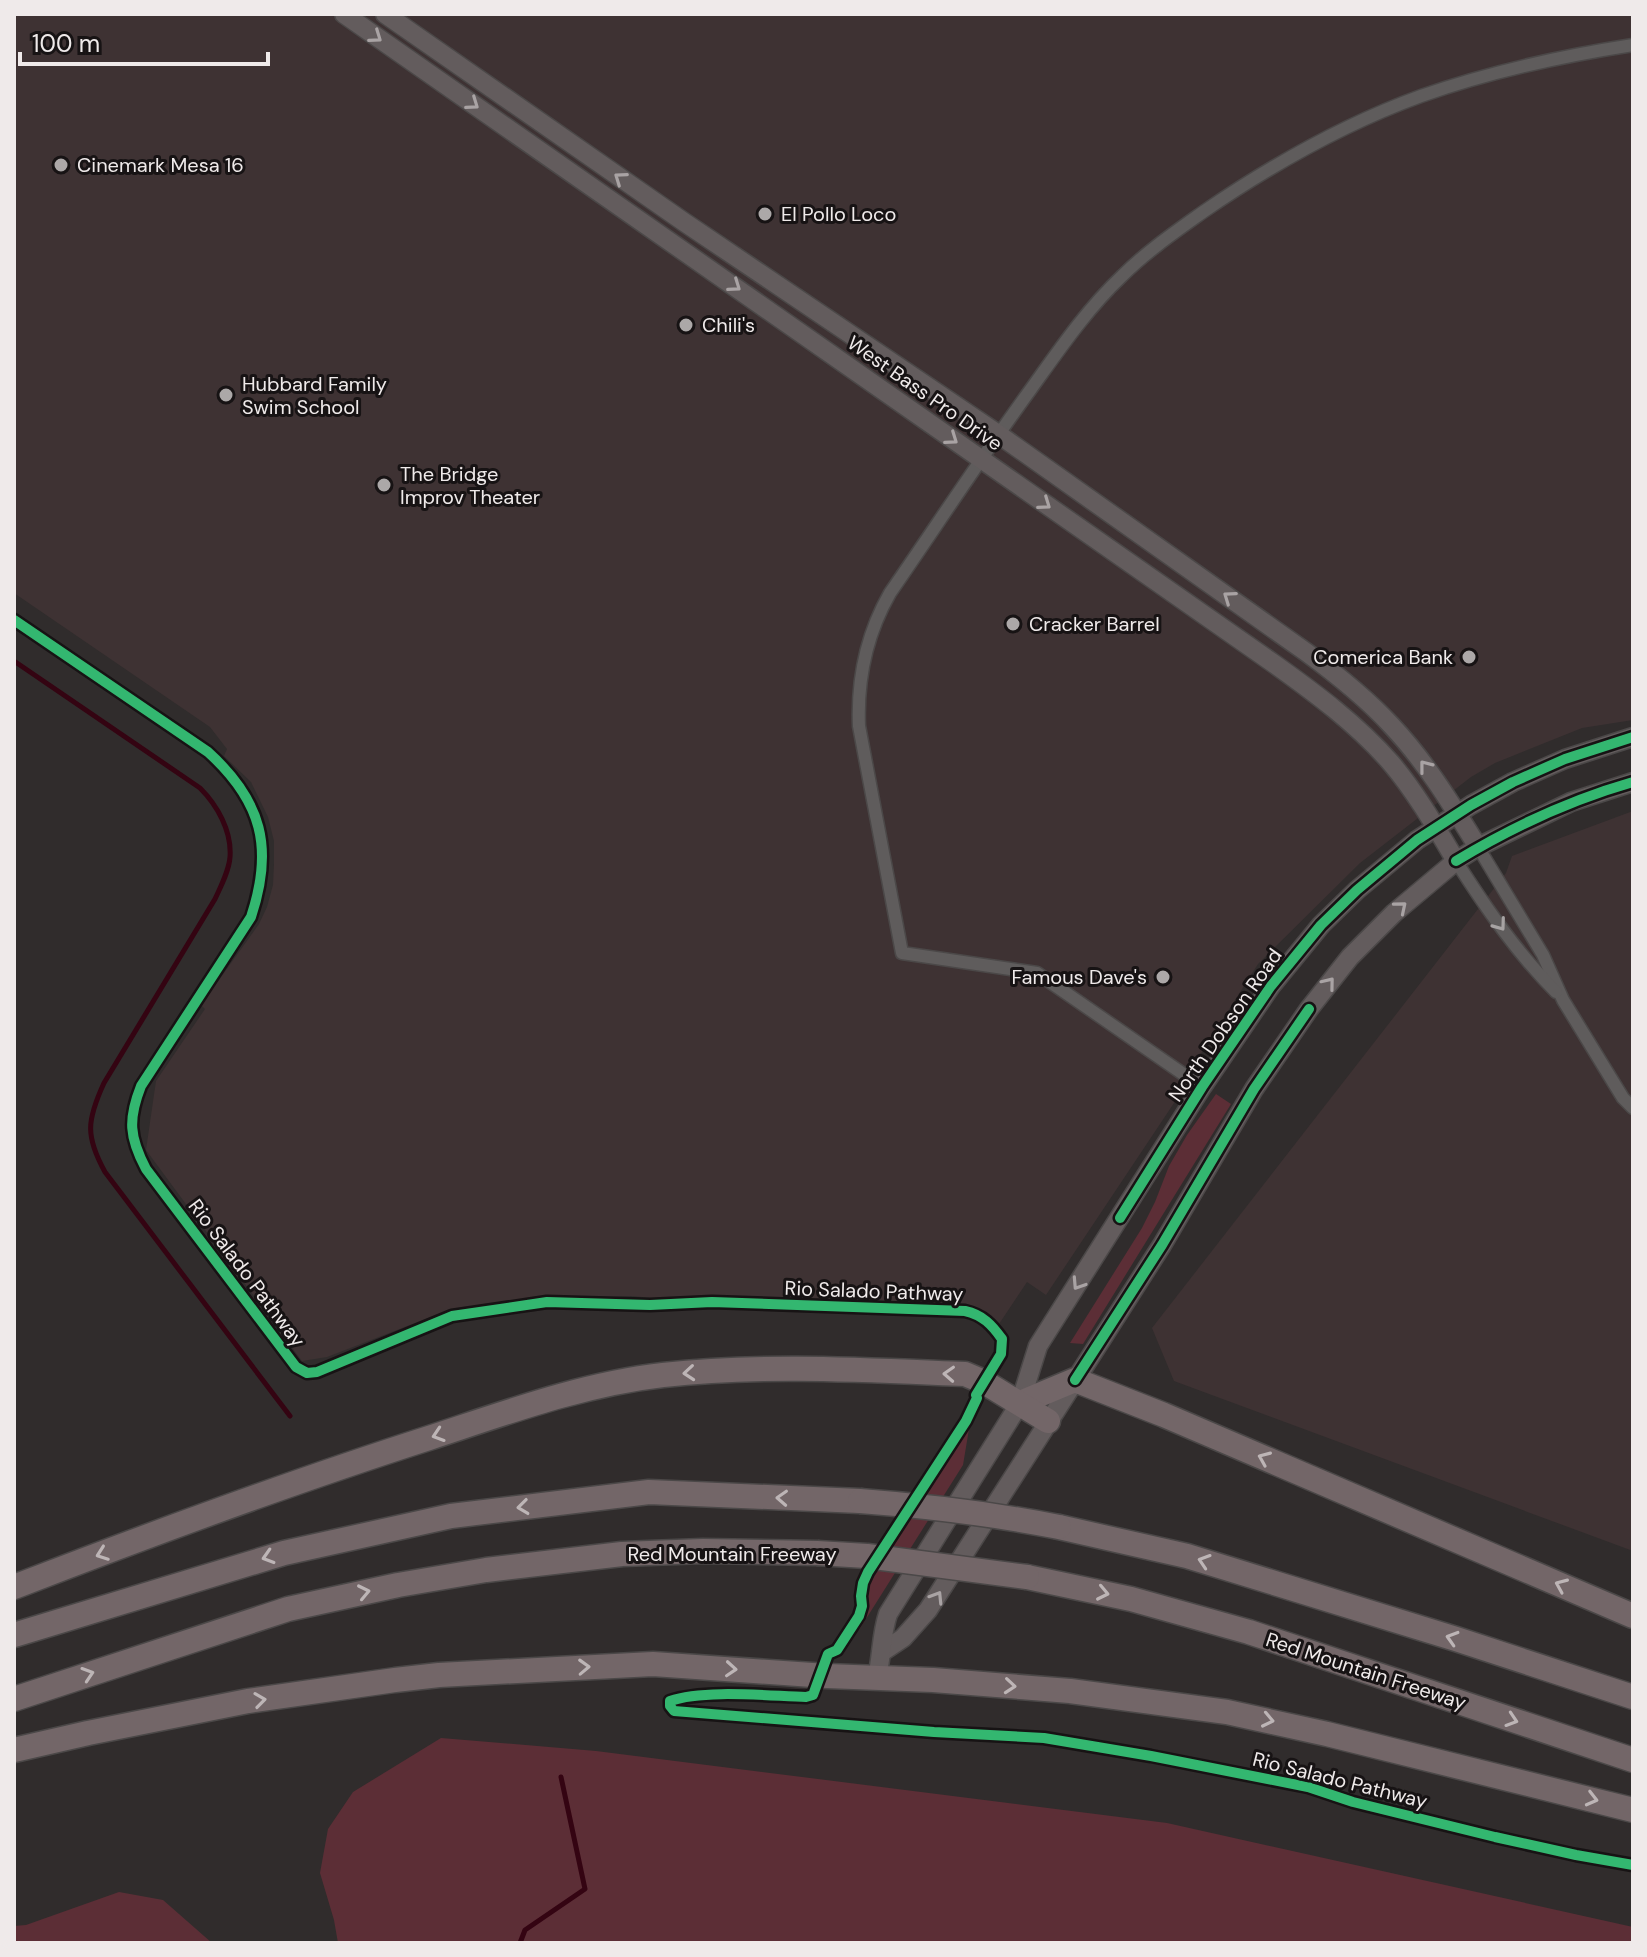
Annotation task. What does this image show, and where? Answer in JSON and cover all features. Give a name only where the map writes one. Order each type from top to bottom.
[{"type":"highway","points":[[14,1587],[343,1465],[575,1392],[661,1375],[807,1367],[965,1374],[984,1382],[1048,1421]]},
{"type":"highway","points":[[1020,1403],[1075,1380],[1164,1415],[1633,1616]]},
{"type":"highway","points":[[14,1635],[284,1553],[451,1516],[649,1492],[860,1501],[1008,1517],[1059,1527],[1187,1556],[1633,1697]]},
{"type":"highway","name":"Red Mountain Freeway","points":[[14,1699],[288,1609],[398,1585],[486,1570],[622,1554],[703,1551],[817,1553],[867,1556],[1027,1577],[1131,1599],[1249,1632],[1633,1760]]},
{"type":"highway","points":[[14,1750],[248,1701],[439,1675],[653,1664],[1070,1691],[1227,1712],[1313,1730],[1633,1810]]},
{"type":"street","name":"West Bass Pro Drive","points":[[344,14],[1327,702],[1392,764],[1456,861]]},
{"type":"street","name":"West Bass Pro Drive","points":[[385,14],[673,215],[998,434],[1347,683],[1411,748],[1431,773],[1473,839]]},
{"type":"street","points":[[1202,1087],[1037,973],[902,953],[859,726],[858,697],[867,646],[876,618],[998,434],[1065,342],[1122,275],[1170,235],[1251,181],[1347,128],[1424,95],[1522,67],[1633,45]]},
{"type":"street","name":"North Dobson Road","points":[[877,1677],[882,1652],[881,1638],[888,1614],[1020,1403],[1038,1346],[1202,1087],[1271,986],[1321,925],[1377,873],[1434,827],[1513,782],[1565,759],[1633,737]]},
{"type":"street","points":[[882,1652],[903,1638],[928,1610],[1162,1245],[1254,1089],[1309,1009],[1350,957],[1375,930],[1456,861],[1473,839],[1633,782]]},
{"type":"street","points":[[1473,839],[1543,955],[1563,1000],[1623,1098],[1633,1108]]},
{"type":"street","points":[[1456,861],[1528,965],[1563,1000]]},
{"type":"shaded area","points":[[14,14],[1633,14],[1633,720],[1582,728],[1495,763],[1471,777],[1360,863],[1258,964],[1202,1052],[1178,1097],[1046,1295],[1027,1282],[999,1324],[980,1310],[969,1307],[688,1296],[660,1299],[633,1296],[529,1299],[441,1313],[327,1357],[302,1361],[146,1150],[156,1081],[205,1009],[201,1005],[259,924],[267,907],[274,864],[274,841],[268,817],[251,782],[224,756],[227,749],[210,727],[14,593]]},
{"type":"shaded area","points":[[1633,811],[1633,1551],[1174,1381],[1152,1328],[1506,873],[1512,856]]},
{"type":"shaded area","points":[[1216,1094],[1231,1104],[1083,1344],[1070,1343],[1142,1228],[1169,1166],[1187,1135]]},
{"type":"shaded area","points":[[970,1423],[963,1465],[857,1629],[865,1612],[869,1585]]},
{"type":"shaded area","points":[[441,1738],[596,1751],[1167,1823],[1633,1927],[1633,1943],[338,1943],[320,1873],[328,1829],[353,1792]]},
{"type":"shaded area","points":[[119,1892],[163,1900],[212,1943],[14,1943],[14,1926],[26,1925]]},
{"type":"waterway","points":[[14,661],[200,788],[212,802],[226,828],[230,857],[222,884],[104,1083],[94,1107],[91,1138],[105,1172],[290,1416]]},
{"type":"waterway","points":[[520,1943],[525,1930],[585,1889],[561,1777]]},
{"type":"cycle path","name":"Rio Salado Pathway","points":[[14,620],[208,752],[241,789],[251,808],[262,847],[262,869],[251,917],[141,1086],[132,1128],[146,1169],[296,1367],[307,1373],[317,1372],[452,1316],[547,1302],[650,1305],[712,1302],[965,1311],[986,1321],[1002,1339],[1001,1354],[976,1395],[966,1421],[868,1572],[863,1583],[859,1616],[837,1650],[828,1654],[813,1695],[700,1695],[670,1701],[674,1711],[1044,1738],[1308,1787],[1353,1802],[1495,1837],[1633,1865]]},
{"type":"cycle path","points":[[1120,1218],[1202,1087],[1271,986],[1321,925],[1357,890],[1417,840],[1471,805],[1565,759],[1633,737]]},
{"type":"cycle path","points":[[1456,861],[1542,816],[1633,782]]},
{"type":"cycle path","points":[[1075,1380],[1162,1245],[1254,1089],[1309,1009]]},
{"type":"place","name":"Cinemark Mesa 16","points":[[61,165]]},
{"type":"place","name":"El Pollo Loco","points":[[765,214]]},
{"type":"place","name":"Chili's","points":[[686,325]]},
{"type":"place","name":"Hubbard Family Swim School","points":[[226,395]]},
{"type":"place","name":"The Bridge Improv Theater","points":[[384,485]]},
{"type":"place","name":"Cracker Barrel","points":[[1013,624]]},
{"type":"place","name":"Comerica Bank","points":[[1469,657]]},
{"type":"place","name":"Famous Dave's","points":[[1163,977]]}]
